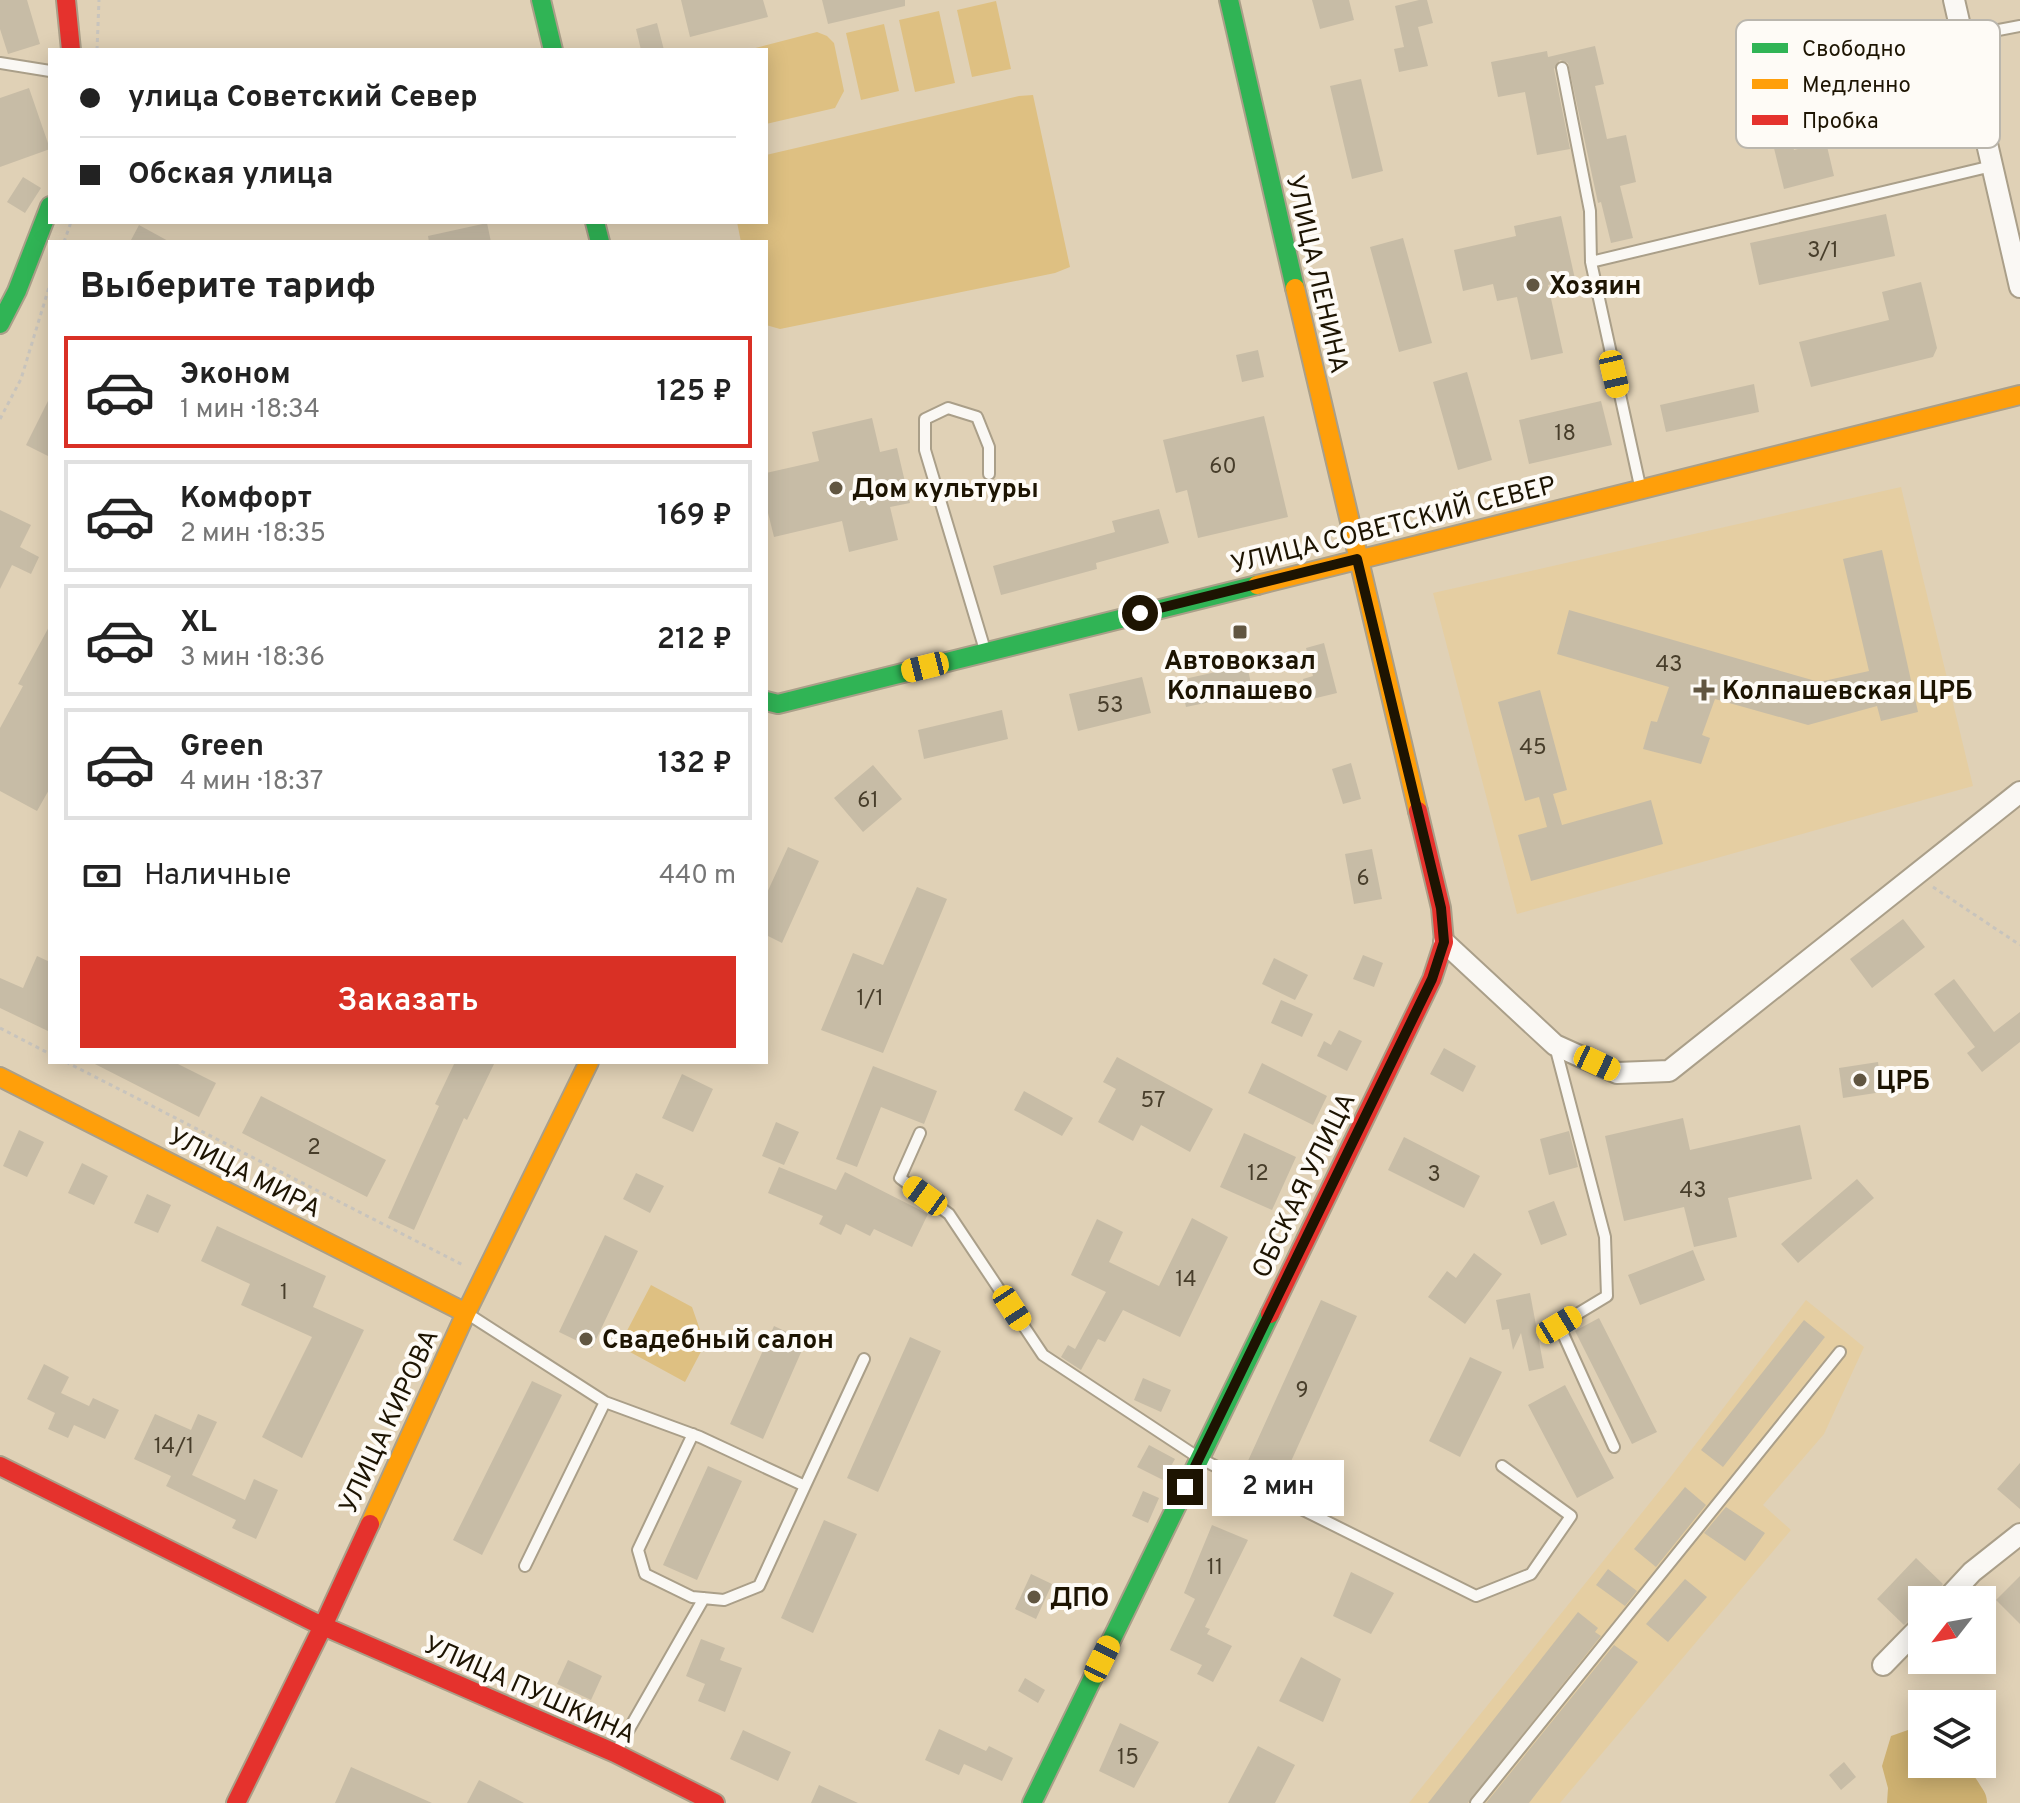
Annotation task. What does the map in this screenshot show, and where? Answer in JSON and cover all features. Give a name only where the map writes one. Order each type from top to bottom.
[{"type":"street","points":[[66,0],[71,48]]},
{"type":"street","points":[[541,0],[553,48]]},
{"type":"street","name":"УЛИЦА ЛЕНИНА","points":[[1229,0],[1357,559]]},
{"type":"street","points":[[1954,0],[1958,20]]},
{"type":"street","points":[[1988,148],[2020,287]]},
{"type":"street","points":[[0,324],[17,291],[48,211]]},
{"type":"street","name":"УЛИЦА СОВЕТСКИЙ СЕВЕР","points":[[772,702],[1642,491],[2020,395]]},
{"type":"street","name":"ОБСКАЯ УЛИЦА","points":[[1032,1803],[1432,979],[1444,942],[1441,908],[1357,559]]},
{"type":"street","points":[[1444,942],[1555,1045],[1617,1073],[1669,1071],[2020,792]]},
{"type":"street","name":"УЛИЦА КИРОВА","points":[[236,1803],[322,1626],[466,1313],[588,1064]]},
{"type":"street","name":"УЛИЦА МИРА","points":[[0,1077],[466,1313]]},
{"type":"street","name":"УЛИЦА ПУШКИНА","points":[[0,1466],[322,1626],[615,1753],[715,1803]]},
{"type":"street","points":[[1959,1586],[2020,1534]]},
{"type":"street","points":[[1883,1665],[1908,1639]]},
{"type":"lane","points":[[2000,30],[2020,26]]},
{"type":"lane","points":[[0,63],[48,71]]},
{"type":"lane","points":[[1562,68],[1590,211],[1591,262],[1642,491]]},
{"type":"lane","points":[[1591,262],[1992,166]]},
{"type":"lane","points":[[985,652],[925,450],[925,419],[948,408],[977,417],[989,447],[989,474]]},
{"type":"lane","points":[[1555,1045],[1605,1237],[1607,1296],[1559,1325],[1614,1447]]},
{"type":"lane","points":[[920,1133],[900,1178],[949,1214],[1043,1355],[1199,1458],[1476,1596],[1531,1574],[1571,1516],[1502,1466]]},
{"type":"lane","points":[[466,1313],[605,1402],[693,1434],[805,1486]]},
{"type":"lane","points":[[1476,1803],[1840,1352]]},
{"type":"lane","points":[[693,1434],[638,1550],[645,1574],[692,1597],[724,1600],[759,1586],[864,1359]]},
{"type":"lane","points":[[525,1566],[605,1402]]},
{"type":"lane","points":[[615,1753],[704,1598]]},
{"type":"path","points":[[97,48],[99,0]]},
{"type":"path","points":[[0,419],[21,379],[48,291]]},
{"type":"path","points":[[1916,876],[2020,945]]},
{"type":"path","points":[[0,1028],[48,1053]]},
{"type":"path","points":[[70,1064],[484,1276]]},
{"type":"shaded area","points":[[996,1],[1011,69],[972,77],[957,10]]},
{"type":"shaded area","points":[[939,11],[955,83],[915,92],[899,20]]},
{"type":"shaded area","points":[[884,24],[899,91],[861,100],[846,33]]},
{"type":"shaded area","points":[[817,32],[827,36],[834,43],[844,91],[835,108],[768,124],[768,48],[756,48]]},
{"type":"shaded area","points":[[1033,95],[1070,267],[1055,273],[780,329],[768,326],[768,240],[741,240],[737,224],[768,224],[768,155]]},
{"type":"shaded area","name":"Колпашевская ЦРБ","points":[[1901,487],[1973,786],[1517,914],[1433,593]]},
{"type":"shaded area","points":[[651,1285],[692,1307],[705,1344],[685,1382],[619,1346]]},
{"type":"shaded area","points":[[1806,1300],[1864,1347],[1824,1434],[1763,1505],[1791,1530],[1560,1803],[1409,1803],[1669,1479]]},
{"type":"shaded area","points":[[1908,1730],[1908,1778],[1975,1778],[1985,1793],[1987,1803],[1887,1803],[1888,1788],[1882,1766],[1891,1736]]},
{"type":"building","points":[[0,0],[27,0],[40,44],[8,54],[0,29]]},
{"type":"building","points":[[681,0],[763,0],[768,17],[690,37]]},
{"type":"building","points":[[822,0],[905,0],[905,6],[828,24]]},
{"type":"building","points":[[1312,0],[1349,0],[1354,20],[1320,29]]},
{"type":"building","points":[[1427,0],[1433,23],[1418,27],[1428,66],[1399,72],[1394,49],[1404,47],[1395,6]]},
{"type":"building","points":[[657,23],[663,48],[641,48],[636,29]]},
{"type":"building","points":[[1595,46],[1604,84],[1595,86],[1607,139],[1626,135],[1636,182],[1620,186],[1633,238],[1611,243],[1601,202],[1598,203],[1568,63],[1560,60],[1554,69],[1570,149],[1537,155],[1525,92],[1498,97],[1491,62],[1547,51],[1548,57]]},
{"type":"building","points":[[1361,79],[1383,171],[1352,179],[1330,86]]},
{"type":"building","points":[[29,88],[48,150],[0,167],[0,98]]},
{"type":"building","points":[[1774,148],[1827,148],[1834,176],[1784,189]]},
{"type":"building","points":[[23,177],[41,188],[25,213],[7,202]]},
{"type":"building","points":[[1886,214],[1895,256],[1759,285],[1750,243]]},
{"type":"building","points":[[1561,216],[1575,279],[1548,285],[1563,353],[1531,360],[1517,297],[1497,301],[1493,284],[1463,291],[1454,250],[1516,236],[1514,226]]},
{"type":"building","points":[[487,224],[491,240],[429,240],[428,236]]},
{"type":"building","points":[[139,225],[166,240],[131,240]]},
{"type":"building","points":[[1403,238],[1432,343],[1399,352],[1370,247]]},
{"type":"building","points":[[1921,282],[1937,348],[1933,357],[1811,387],[1799,342],[1889,320],[1882,292]]},
{"type":"building","points":[[1258,350],[1264,377],[1242,382],[1236,355]]},
{"type":"building","points":[[1467,372],[1492,460],[1458,470],[1433,382]]},
{"type":"building","points":[[1754,384],[1759,412],[1666,432],[1660,405]]},
{"type":"building","points":[[48,401],[48,456],[26,445]]},
{"type":"building","points":[[1601,401],[1612,445],[1529,464],[1519,420]]},
{"type":"building","points":[[1264,416],[1288,517],[1198,538],[1187,490],[1176,493],[1163,440]]},
{"type":"building","name":"Дом культуры","points":[[872,418],[880,452],[897,448],[910,503],[890,507],[898,540],[849,552],[842,521],[774,537],[768,513],[768,473],[819,461],[812,432]]},
{"type":"building","points":[[1159,509],[1169,543],[1096,563],[1097,569],[1001,595],[993,566],[1115,532],[1112,521]]},
{"type":"building","points":[[0,510],[31,525],[20,547],[39,557],[31,574],[12,565],[0,589]]},
{"type":"building","points":[[1882,550],[1918,712],[1881,721],[1877,706],[1808,725],[1715,699],[1702,735],[1710,738],[1701,764],[1643,749],[1651,721],[1657,722],[1669,687],[1557,654],[1569,610],[1819,682],[1869,671],[1843,559]]},
{"type":"building","points":[[48,629],[48,792],[37,811],[0,791],[0,728],[23,686],[18,684]]},
{"type":"building","points":[[1324,643],[1337,693],[1308,700],[1303,679],[1313,676],[1306,648]]},
{"type":"building","points":[[1247,665],[1253,693],[1186,707],[1180,680]]},
{"type":"building","points":[[1142,677],[1151,713],[1078,731],[1069,694]]},
{"type":"building","points":[[1540,690],[1567,790],[1553,794],[1562,825],[1651,800],[1663,844],[1531,881],[1518,835],[1547,827],[1539,797],[1525,801],[1498,702]]},
{"type":"building","points":[[1002,710],[1008,739],[924,759],[918,730]]},
{"type":"building","points":[[1351,763],[1361,799],[1343,804],[1332,769]]},
{"type":"building","points":[[873,765],[902,799],[863,832],[834,798]]},
{"type":"building","points":[[788,847],[819,861],[782,943],[768,936],[768,891]]},
{"type":"building","points":[[1372,849],[1382,899],[1354,904],[1345,854]]},
{"type":"building","points":[[917,887],[947,899],[883,1053],[821,1030],[853,953],[883,965]]},
{"type":"building","points":[[1903,919],[1925,947],[1872,988],[1850,959]]},
{"type":"building","points":[[1363,955],[1383,963],[1374,987],[1353,979]]},
{"type":"building","points":[[37,956],[48,961],[48,1031],[0,1008],[0,978],[23,988]]},
{"type":"building","points":[[1274,958],[1308,975],[1295,1000],[1262,984]]},
{"type":"building","points":[[1954,979],[1994,1032],[2020,1012],[2020,1042],[1982,1072],[1967,1053],[1975,1047],[1934,994]]},
{"type":"building","points":[[1281,1000],[1313,1014],[1302,1037],[1271,1023]]},
{"type":"building","points":[[1339,1030],[1362,1041],[1347,1071],[1317,1056],[1324,1041],[1331,1045]]},
{"type":"building","points":[[1444,1048],[1476,1066],[1463,1092],[1430,1074]]},
{"type":"building","points":[[1117,1057],[1213,1109],[1190,1152],[1141,1125],[1133,1141],[1098,1122],[1116,1089],[1103,1082]]},
{"type":"building","name":"ЦРБ","points":[[1878,1062],[1882,1092],[1843,1098],[1839,1068]]},
{"type":"building","points":[[1262,1063],[1327,1096],[1313,1125],[1248,1093]]},
{"type":"building","points":[[95,1064],[178,1064],[216,1083],[199,1117]]},
{"type":"building","points":[[454,1064],[494,1064],[467,1120],[464,1118],[414,1230],[388,1218],[439,1106],[435,1104]]},
{"type":"building","points":[[873,1066],[937,1091],[924,1124],[881,1107],[857,1167],[836,1159]]},
{"type":"building","points":[[682,1074],[713,1089],[693,1132],[662,1118]]},
{"type":"building","points":[[1024,1091],[1073,1118],[1062,1136],[1014,1110]]},
{"type":"building","points":[[261,1096],[386,1160],[367,1197],[242,1133]]},
{"type":"building","points":[[1683,1118],[1690,1150],[1800,1125],[1812,1179],[1728,1198],[1737,1237],[1694,1247],[1684,1207],[1624,1221],[1605,1136]]},
{"type":"building","points":[[776,1122],[799,1132],[784,1165],[762,1156]]},
{"type":"building","points":[[19,1130],[44,1142],[27,1177],[3,1166]]},
{"type":"building","points":[[1569,1131],[1578,1167],[1549,1175],[1540,1139]]},
{"type":"building","points":[[1244,1133],[1296,1157],[1272,1210],[1220,1187]]},
{"type":"building","points":[[1404,1137],[1480,1176],[1464,1208],[1388,1170]]},
{"type":"building","points":[[82,1163],[108,1176],[94,1205],[68,1193]]},
{"type":"building","points":[[779,1167],[836,1190],[845,1172],[928,1214],[912,1247],[874,1229],[870,1236],[846,1224],[841,1235],[819,1224],[823,1216],[768,1193]]},
{"type":"building","points":[[636,1173],[664,1186],[650,1213],[623,1199]]},
{"type":"building","points":[[1857,1179],[1874,1198],[1798,1263],[1781,1244]]},
{"type":"building","points":[[147,1194],[171,1205],[158,1233],[134,1223]]},
{"type":"building","points":[[1554,1201],[1567,1235],[1541,1245],[1528,1211]]},
{"type":"building","points":[[1192,1218],[1228,1237],[1180,1337],[1123,1310],[1105,1342],[1098,1339],[1081,1370],[1061,1357],[1068,1345],[1075,1349],[1106,1292],[1071,1275],[1097,1219],[1123,1232],[1109,1262],[1159,1286]]},
{"type":"building","points":[[217,1226],[326,1276],[313,1307],[364,1330],[302,1458],[262,1437],[312,1337],[241,1305],[250,1284],[201,1261]]},
{"type":"building","points":[[605,1235],[638,1251],[592,1348],[559,1332]]},
{"type":"building","points":[[1693,1250],[1705,1280],[1640,1305],[1628,1275]]},
{"type":"building","points":[[1474,1253],[1502,1274],[1465,1324],[1428,1297],[1447,1271],[1456,1278]]},
{"type":"building","points":[[1530,1293],[1544,1368],[1529,1371],[1521,1333],[1513,1350],[1509,1329],[1502,1330],[1496,1300]]},
{"type":"building","points":[[1321,1300],[1357,1316],[1283,1479],[1247,1463]]},
{"type":"building","points":[[1599,1318],[1657,1432],[1632,1444],[1575,1331]]},
{"type":"building","points":[[1804,1320],[1825,1337],[1723,1467],[1701,1450]]},
{"type":"building","points":[[774,1326],[806,1341],[763,1439],[730,1424]]},
{"type":"building","points":[[910,1337],[941,1351],[878,1492],[847,1478]]},
{"type":"building","points":[[1470,1357],[1502,1372],[1460,1457],[1429,1441]]},
{"type":"building","points":[[44,1364],[69,1377],[61,1393],[89,1406],[93,1398],[119,1410],[105,1439],[74,1425],[68,1438],[48,1429],[55,1413],[27,1399]]},
{"type":"building","points":[[1143,1378],[1171,1390],[1161,1412],[1134,1400]]},
{"type":"building","points":[[532,1381],[562,1395],[482,1555],[453,1540]]},
{"type":"building","points":[[1565,1385],[1614,1478],[1577,1498],[1528,1405]]},
{"type":"building","points":[[155,1414],[191,1430],[198,1414],[217,1422],[192,1475],[245,1500],[254,1479],[278,1490],[256,1539],[232,1528],[236,1520],[166,1486],[171,1476],[134,1459]]},
{"type":"building","points":[[1149,1445],[1175,1459],[1163,1480],[1137,1467]]},
{"type":"building","points":[[2020,1463],[2020,1509],[1997,1489]]},
{"type":"building","points":[[708,1466],[742,1481],[697,1580],[663,1565]]},
{"type":"building","points":[[1685,1487],[1706,1505],[1656,1567],[1634,1549]]},
{"type":"building","points":[[1143,1491],[1159,1498],[1148,1523],[1132,1516]]},
{"type":"building","points":[[1726,1507],[1765,1533],[1745,1561],[1704,1533]]},
{"type":"building","points":[[824,1520],[857,1534],[813,1633],[781,1618]]},
{"type":"building","points":[[1212,1525],[1248,1540],[1205,1627],[1210,1629],[1207,1634],[1232,1646],[1213,1682],[1197,1674],[1202,1665],[1170,1650],[1195,1599],[1184,1593]]},
{"type":"building","points":[[1916,1558],[1943,1584],[1908,1586],[1908,1621],[1904,1625],[1877,1599]]},
{"type":"building","points":[[1608,1569],[1637,1591],[1625,1606],[1596,1585]]},
{"type":"building","points":[[1351,1572],[1394,1593],[1371,1634],[1333,1616]]},
{"type":"building","name":"ДПО","points":[[1031,1574],[1052,1584],[1036,1619],[1015,1609]]},
{"type":"building","points":[[2020,1576],[2020,1624],[1996,1600]]},
{"type":"building","points":[[1685,1579],[1707,1597],[1668,1642],[1646,1624]]},
{"type":"building","points":[[1578,1612],[1598,1628],[1595,1632],[1601,1636],[1468,1803],[1428,1803]]},
{"type":"building","points":[[701,1639],[725,1648],[720,1660],[742,1668],[725,1712],[698,1701],[705,1684],[686,1676]]},
{"type":"building","points":[[1614,1645],[1638,1662],[1529,1803],[1486,1803]]},
{"type":"building","points":[[1301,1657],[1341,1679],[1323,1722],[1279,1701]]},
{"type":"building","points":[[568,1660],[602,1676],[591,1700],[557,1684]]},
{"type":"building","points":[[1025,1678],[1045,1690],[1038,1703],[1018,1691]]},
{"type":"building","points":[[1120,1723],[1159,1742],[1134,1788],[1099,1771]]},
{"type":"building","points":[[939,1729],[986,1751],[989,1746],[1013,1758],[1002,1781],[964,1764],[959,1775],[925,1760]]},
{"type":"building","points":[[743,1730],[791,1752],[778,1781],[730,1759]]},
{"type":"building","points":[[1258,1746],[1295,1765],[1275,1803],[1228,1803]]},
{"type":"building","points":[[1844,1762],[1856,1777],[1841,1790],[1829,1775]]},
{"type":"building","points":[[351,1767],[432,1803],[335,1803]]},
{"type":"building","points":[[479,1780],[524,1803],[467,1803]]},
{"type":"building","points":[[819,1785],[858,1803],[811,1803]]},
{"type":"traffic: fast","points":[[541,0],[553,48]]},
{"type":"traffic: fast","points":[[1229,0],[1295,288]]},
{"type":"traffic: fast","points":[[0,324],[17,291],[48,211]]},
{"type":"traffic: fast","points":[[596,224],[600,240]]},
{"type":"traffic: fast","points":[[768,702],[778,704],[1257,585]]},
{"type":"traffic: fast","points":[[1032,1803],[1270,1314]]},
{"type":"traffic: slow","points":[[1295,288],[1418,811]]},
{"type":"traffic: slow","points":[[1257,585],[2020,395]]},
{"type":"traffic: slow","points":[[370,1524],[466,1313],[588,1064]]},
{"type":"traffic: slow","points":[[0,1077],[466,1313]]},
{"type":"traffic: jam","points":[[66,0],[71,48]]},
{"type":"traffic: jam","points":[[1270,1314],[1432,979],[1444,942],[1441,908],[1418,811]]},
{"type":"traffic: jam","points":[[0,1466],[322,1626]]},
{"type":"traffic: jam","points":[[236,1803],[370,1524]]},
{"type":"traffic: jam","points":[[323,1626],[615,1753],[715,1803]]},
{"type":"place","name":"Хозяин","points":[[1533,285]]},
{"type":"place","name":"Дом культуры","points":[[836,488]]},
{"type":"place","name":"Автовокзал Колпашево","points":[[1240,632]]},
{"type":"place","name":"Колпашевская ЦРБ","points":[[1704,690]]},
{"type":"place","name":"ЦРБ","points":[[1860,1080]]},
{"type":"place","name":"Свадебный салон","points":[[586,1339]]},
{"type":"place","name":"ДПО","points":[[1034,1597]]},
{"type":"route","points":[[1140,613],[1357,559],[1441,908],[1444,942],[1432,979],[1185,1487]]}]
